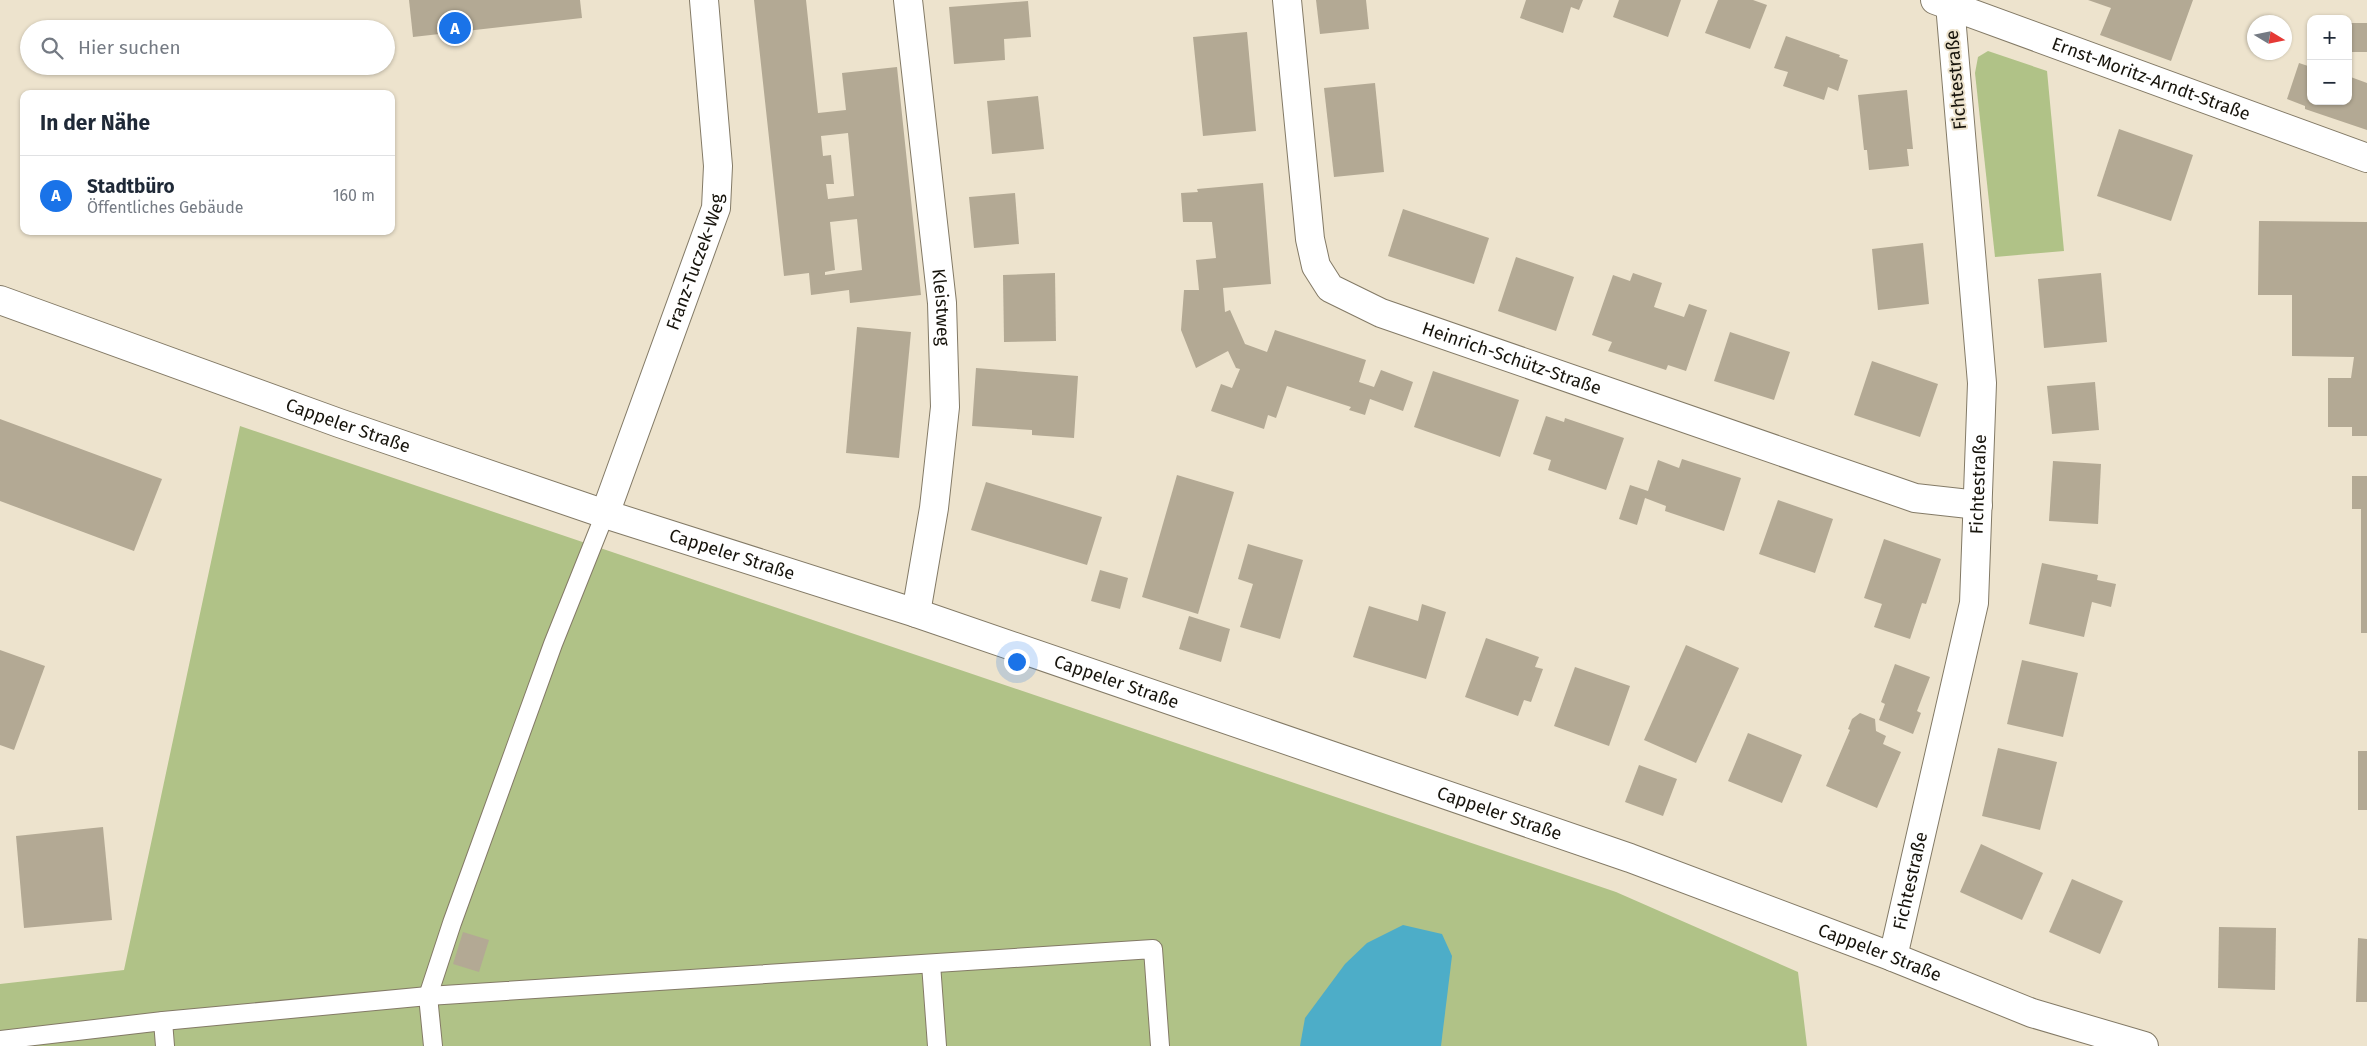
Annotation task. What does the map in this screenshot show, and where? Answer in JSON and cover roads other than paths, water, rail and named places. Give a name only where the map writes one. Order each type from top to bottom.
[{"type":"street","name":"Franz-Tuczek-Weg","points":[[605,514],[716,208],[718,166],[704,0]]},
{"type":"street","name":"Kleistweg","points":[[908,0],[942,303],[945,407],[934,508],[916,613]]},
{"type":"street","name":"Heinrich-Schütz-Straße","points":[[1287,0],[1310,238],[1316,266],[1330,288],[1381,313],[1915,498],[1978,504]]},
{"type":"street","name":"Fichtestraße","points":[[1893,956],[1974,603],[1982,383],[1942,2]]},
{"type":"street","name":"Ernst-Moritz-Arndt-Straße","points":[[1942,2],[2367,158]]},
{"type":"street","name":"Cappeler Straße","points":[[0,300],[330,420],[605,514],[916,613],[1630,858],[1893,956],[2032,1013],[2144,1046]]},
{"type":"lane","points":[[433,1046],[428,996],[472,864],[553,644],[605,514]]},
{"type":"lane","points":[[0,1040],[428,996],[1153,949],[1160,1046]]},
{"type":"lane","points":[[931,964],[937,1046]]},
{"type":"lane","points":[[163,1022],[166,1046]]},
{"type":"water","points":[[1403,925],[1442,934],[1452,956],[1441,1046],[1300,1046],[1305,1018],[1345,964],[1367,943]]},
{"type":"place","name":"Stadtbüro","points":[[455,28]]}]
